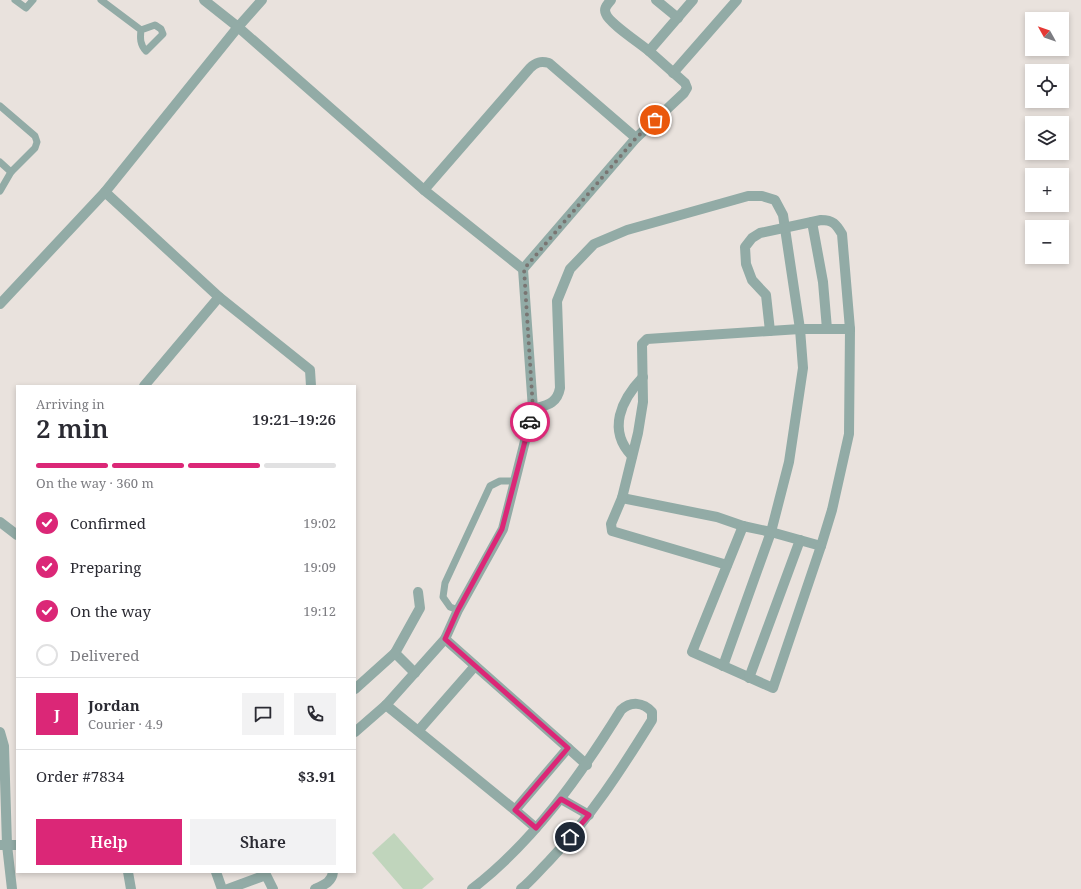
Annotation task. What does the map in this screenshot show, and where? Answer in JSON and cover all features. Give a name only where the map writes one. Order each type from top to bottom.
[{"type":"street","points":[[204,0],[238,27],[424,190],[524,269]]},
{"type":"street","points":[[0,304],[105,192],[238,27],[262,0]]},
{"type":"street","points":[[356,731],[386,705],[445,639],[458,610],[502,529],[533,409],[524,269],[636,138],[684,93],[687,88],[685,83],[650,51],[611,21],[606,14],[605,7],[611,0]]},
{"type":"street","points":[[656,0],[678,18]]},
{"type":"street","points":[[650,51],[693,0]]},
{"type":"street","points":[[673,73],[737,0]]},
{"type":"street","points":[[424,190],[530,68],[535,64],[542,62],[549,63],[636,138]]},
{"type":"street","points":[[105,192],[220,297],[310,370],[311,385]]},
{"type":"street","points":[[533,409],[552,404],[558,396],[560,388],[557,301],[570,269],[594,244],[627,230],[748,196],[762,196],[775,200],[783,215],[800,329],[803,368],[789,462],[771,532],[723,666]]},
{"type":"street","points":[[743,526],[692,652],[773,688],[832,510],[849,434],[850,329],[842,234],[837,226],[830,220],[785,227],[760,233],[752,238],[745,247],[746,264],[752,280],[766,295],[770,331]]},
{"type":"street","points":[[812,222],[823,282],[826,329]]},
{"type":"street","points":[[0,291],[12,292]]},
{"type":"street","points":[[145,385],[220,297]]},
{"type":"street","points":[[727,565],[612,531],[611,524],[622,498],[643,402],[642,344],[647,339],[800,329],[850,329]]},
{"type":"street","points":[[632,456],[623,444],[619,428],[621,406],[629,392],[643,377]]},
{"type":"street","points":[[622,498],[717,517],[743,526],[821,546]]},
{"type":"street","points":[[0,522],[16,534]]},
{"type":"street","points":[[749,678],[800,540]]},
{"type":"street","points":[[356,688],[395,653],[420,608],[418,592]]},
{"type":"street","points":[[445,639],[587,765]]},
{"type":"street","points":[[395,653],[415,673]]},
{"type":"street","points":[[419,730],[475,666]]},
{"type":"street","points":[[472,889],[502,863],[536,828],[561,799],[587,765],[621,710],[628,704],[635,703],[648,708],[652,712],[652,720],[621,770],[589,815],[561,848],[521,889]]},
{"type":"street","points":[[386,705],[419,730],[536,828]]},
{"type":"street","points":[[0,732],[4,746],[8,845],[12,889]]},
{"type":"street","points":[[515,810],[568,748]]},
{"type":"street","points":[[561,799],[589,815]]},
{"type":"street","points":[[128,873],[130,888]]},
{"type":"street","points":[[216,873],[222,889]]},
{"type":"street","points":[[315,889],[328,882],[333,873]]},
{"type":"street","points":[[228,889],[266,875],[273,889]]},
{"type":"lane","points":[[16,0],[26,8],[33,0]]},
{"type":"lane","points":[[101,0],[141,30]]},
{"type":"lane","points":[[0,106],[35,136],[37,142],[35,148],[11,172],[0,191]]},
{"type":"lane","points":[[0,162],[11,172]]},
{"type":"lane","points":[[458,610],[450,607],[443,597],[445,584],[490,486],[500,481],[515,481]]},
{"type":"green space","points":[[394,833],[434,879],[422,889],[403,889],[372,853]]},
{"type":"way so far","points":[[530,422],[533,409],[524,269],[636,138],[655,120]]},
{"type":"route","points":[[530,422],[502,529],[458,610],[445,639],[468,661],[568,748],[515,810],[536,828],[561,799],[589,815],[570,837]]}]
